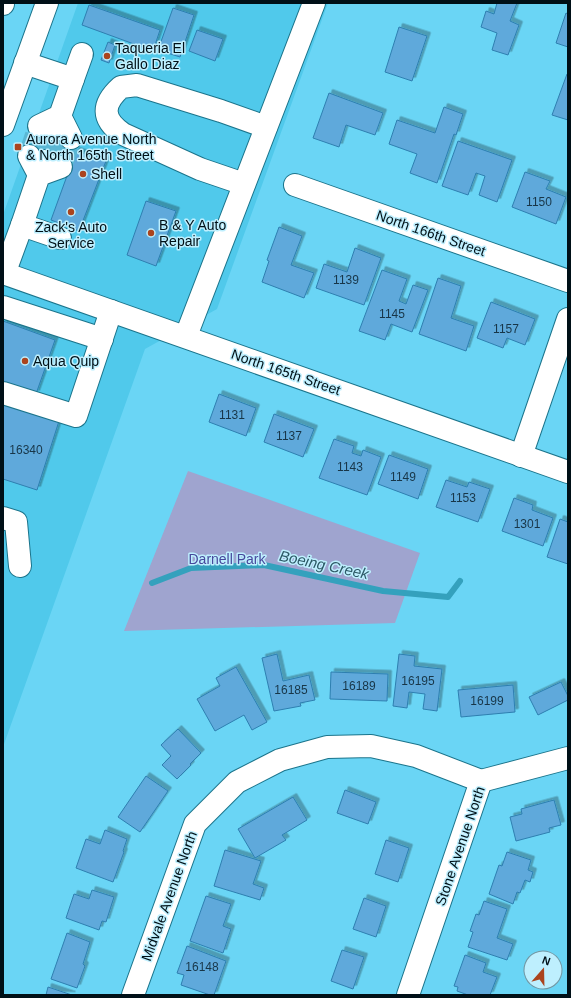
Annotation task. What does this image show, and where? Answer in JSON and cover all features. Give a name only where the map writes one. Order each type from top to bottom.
[{"type":"main road","points":[[3,125],[47,3]]},
{"type":"main road","points":[[186,336],[314,3]]},
{"type":"main road","points":[[56,128],[82,54]]},
{"type":"main road","points":[[25,63],[73,79]]},
{"type":"main road","points":[[244,184],[200,168],[123,134],[113,127],[108,118],[106,108],[109,100],[120,86],[137,86],[221,111],[266,127]]},
{"type":"main road","points":[[4,274],[43,165]]},
{"type":"main road","name":"North 166th Street","points":[[295,186],[568,280]]},
{"type":"main road","points":[[22,225],[60,238]]},
{"type":"main road","name":"North 165th Street","points":[[4,274],[186,336],[568,472]]},
{"type":"main road","points":[[3,307],[102,339]]},
{"type":"main road","points":[[3,393],[76,416],[111,311]]},
{"type":"main road","points":[[521,456],[568,320]]},
{"type":"main road","points":[[3,518],[16,522],[20,566]]},
{"type":"main road","name":"Midvale Avenue North","points":[[133,995],[195,824],[238,782],[280,760],[327,747],[371,746],[416,756],[481,781]]},
{"type":"main road","name":"Stone Avenue North","points":[[408,995],[481,781],[568,758]]},
{"type":"shaded area","points":[[78,3],[328,3],[217,309],[145,349],[3,747],[3,215]]},
{"type":"green space","name":"Darnell Park","points":[[188,471],[420,553],[395,623],[124,631]]},
{"type":"building","points":[[497,3],[517,3],[510,21],[519,25],[508,55],[492,50],[497,33],[481,27],[486,11],[494,14]]},
{"type":"building","points":[[89,5],[160,30],[153,51],[82,25]]},
{"type":"building","points":[[173,8],[194,15],[180,57],[158,50]]},
{"type":"building","points":[[566,13],[568,14],[568,47],[556,43]]},
{"type":"building","points":[[399,27],[427,36],[412,81],[385,72]]},
{"type":"building","points":[[197,30],[223,39],[215,61],[189,51]]},
{"type":"building","name":"Taqueria El Gallo Diaz","points":[[108,42],[115,45],[109,63],[101,60]]},
{"type":"building","points":[[567,74],[568,75],[568,120],[552,115]]},
{"type":"building","points":[[329,93],[383,113],[375,135],[346,125],[339,147],[313,138]]},
{"type":"building","points":[[444,107],[463,114],[456,135],[454,134],[437,183],[410,173],[417,154],[389,144],[397,120],[435,133]]},
{"type":"building","name":"Shell","points":[[34,124],[74,138],[64,168],[24,153]]},
{"type":"building","points":[[458,141],[512,160],[497,202],[479,195],[485,176],[476,173],[468,195],[442,186]]},
{"type":"building","points":[[76,151],[106,161],[79,231],[51,220]]},
{"type":"building","points":[[525,172],[550,181],[546,189],[566,197],[556,224],[512,207]]},
{"type":"building","name":"B & Y Auto Repair","points":[[146,201],[176,211],[156,266],[127,255]]},
{"type":"building","points":[[279,227],[302,236],[291,265],[314,273],[304,298],[262,282],[269,261],[267,260]]},
{"type":"building","points":[[355,248],[381,258],[364,305],[316,288],[324,264],[347,272]]},
{"type":"building","points":[[382,270],[407,279],[399,301],[406,304],[413,285],[428,290],[412,332],[391,324],[385,340],[359,331]]},
{"type":"building","points":[[438,278],[461,286],[451,318],[474,326],[466,351],[419,334]]},
{"type":"building","points":[[491,302],[535,319],[525,345],[507,338],[503,348],[477,338]]},
{"type":"building","name":"Aqua Quip","points":[[3,321],[55,340],[36,394],[3,382]]},
{"type":"building","points":[[219,394],[256,408],[246,436],[209,422]]},
{"type":"building","points":[[3,403],[59,421],[37,490],[3,479]]},
{"type":"building","points":[[274,414],[314,429],[303,457],[264,442]]},
{"type":"building","points":[[334,439],[354,446],[352,453],[361,456],[363,450],[381,457],[367,495],[319,478]]},
{"type":"building","points":[[389,455],[428,469],[418,499],[378,484]]},
{"type":"building","points":[[446,480],[467,487],[469,482],[490,489],[478,522],[436,507]]},
{"type":"building","points":[[514,498],[533,505],[532,510],[553,518],[543,546],[502,531]]},
{"type":"building","points":[[560,519],[568,522],[568,564],[547,557]]},
{"type":"building","points":[[277,654],[283,681],[309,675],[315,700],[300,703],[301,706],[274,711],[262,658]]},
{"type":"building","points":[[399,654],[415,656],[414,666],[442,669],[437,711],[423,709],[425,694],[409,692],[407,708],[393,706]]},
{"type":"building","points":[[236,667],[267,722],[252,730],[244,715],[215,731],[197,699],[220,686],[216,678]]},
{"type":"building","points":[[331,672],[388,674],[387,701],[330,699]]},
{"type":"building","points":[[561,682],[568,696],[568,700],[538,715],[529,697]]},
{"type":"building","points":[[513,685],[515,712],[461,717],[458,690]]},
{"type":"building","points":[[178,729],[201,753],[177,779],[162,765],[171,756],[161,745]]},
{"type":"building","points":[[146,776],[168,791],[140,832],[118,817]]},
{"type":"building","points":[[345,790],[376,802],[368,824],[337,813]]},
{"type":"building","points":[[293,797],[307,820],[282,835],[286,840],[255,858],[238,829]]},
{"type":"building","points":[[554,800],[561,825],[549,828],[550,832],[516,841],[510,817],[522,814],[521,809]]},
{"type":"building","points":[[105,830],[127,839],[113,882],[76,868],[86,839],[100,844]]},
{"type":"building","points":[[386,840],[409,848],[398,882],[375,874]]},
{"type":"building","points":[[225,850],[261,861],[253,884],[264,888],[260,900],[214,886]]},
{"type":"building","points":[[507,852],[531,860],[528,870],[533,872],[530,882],[525,880],[520,893],[517,892],[513,904],[489,894],[499,865],[502,866]]},
{"type":"building","points":[[92,890],[114,897],[106,922],[102,921],[99,930],[66,918],[74,894],[89,899]]},
{"type":"building","points":[[206,896],[231,904],[223,926],[231,929],[223,953],[190,941]]},
{"type":"building","points":[[364,898],[386,906],[376,937],[353,929]]},
{"type":"building","points":[[484,901],[507,909],[497,938],[513,944],[507,960],[468,947],[473,932],[470,931],[476,914],[479,915]]},
{"type":"building","points":[[67,933],[90,942],[83,964],[85,966],[77,988],[51,979]]},
{"type":"building","points":[[187,946],[226,961],[214,995],[181,985],[184,975],[177,973]]},
{"type":"building","points":[[342,950],[364,957],[353,989],[331,981]]},
{"type":"building","points":[[465,955],[486,963],[483,972],[497,977],[490,995],[468,995],[457,991],[458,987],[454,986]]},
{"type":"building","points":[[48,987],[72,995],[46,995]]},
{"type":"waterway","name":"Boeing Creek","points":[[152,583],[191,568],[264,565],[383,591],[448,597],[460,581]]},
{"type":"tunnel","points":[[29,156],[39,126]]},
{"type":"tunnel","points":[[44,161],[55,131]]},
{"type":"tunnel","points":[[61,167],[71,138]]},
{"type":"place","name":"Taqueria El Gallo Diaz","points":[[107,56]]},
{"type":"place","name":"Aurora Avenue North & North 165th Street","points":[[18,147]]},
{"type":"place","name":"Shell","points":[[83,174]]},
{"type":"place","name":"Zack's Auto Service","points":[[71,212]]},
{"type":"place","name":"B & Y Auto Repair","points":[[151,233]]},
{"type":"place","name":"Aqua Quip","points":[[25,361]]}]
